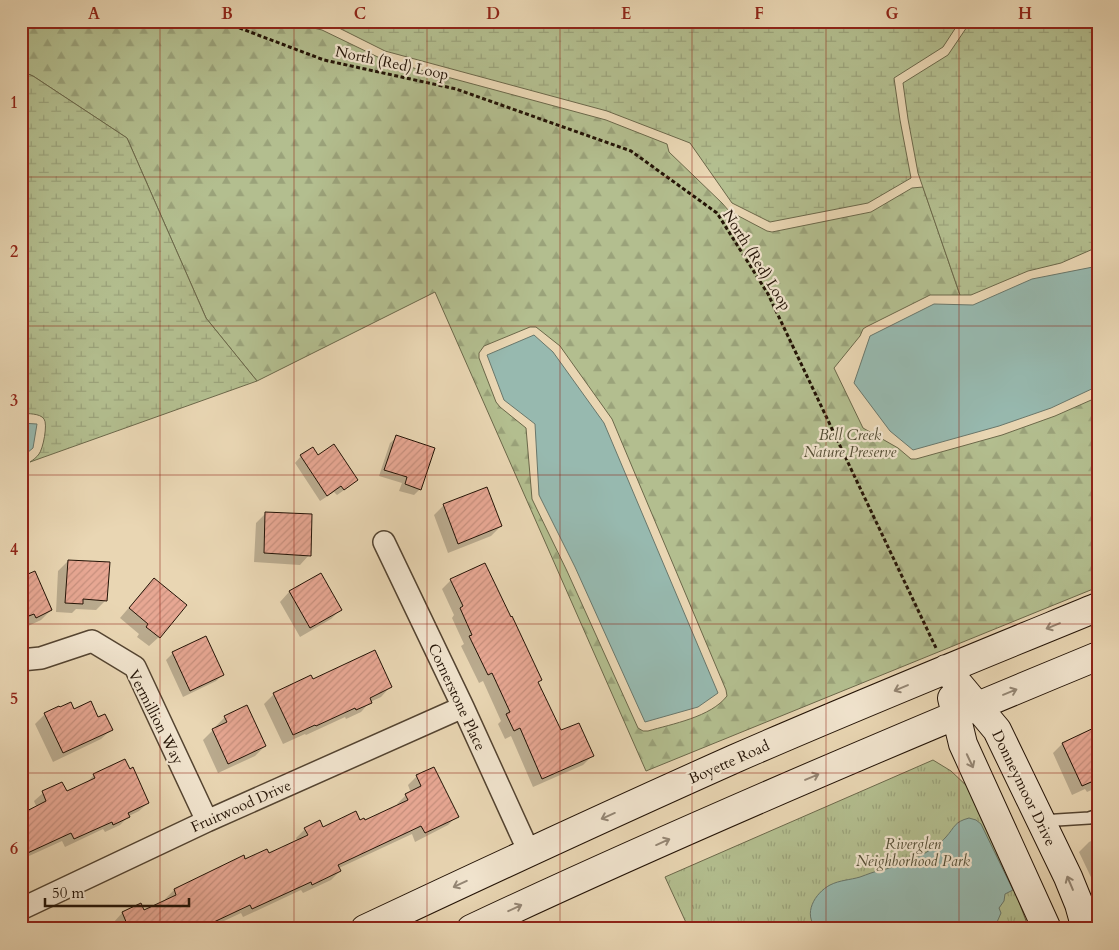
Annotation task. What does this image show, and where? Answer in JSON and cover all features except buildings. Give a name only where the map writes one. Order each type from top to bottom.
[{"type":"main road","name":"Boyette Road","points":[[365,929],[737,758],[1098,607]]},
{"type":"main road","points":[[471,929],[563,886],[967,710],[1098,656]]},
{"type":"main road","name":"Donneymoor Drive","points":[[946,669],[967,710],[997,730],[1068,877],[1086,922]]},
{"type":"main road","name":"Donneymoor Drive","points":[[967,710],[963,744],[1047,929]]},
{"type":"street","name":"Cornerstone Place","points":[[384,542],[463,707],[529,852]]},
{"type":"street","name":"Vermillion Way","points":[[21,660],[41,658],[92,641],[135,668],[207,821]]},
{"type":"street","name":"Fruitwood Drive","points":[[21,908],[207,821],[463,707]]},
{"type":"lane","points":[[1041,821],[1089,818],[1098,814]]},
{"type":"path","name":"North (Red) Loop","points":[[221,21],[324,60],[456,89],[632,151],[717,214],[768,294],[932,640]]},
{"type":"green space","name":"Bell Creek Nature Preserve","points":[[21,21],[284,21],[322,30],[384,60],[606,120],[667,144],[669,152],[729,211],[767,231],[772,232],[871,212],[912,188],[923,187],[960,295],[930,295],[866,327],[834,368],[863,428],[898,448],[911,459],[1002,435],[1055,416],[1098,397],[1098,587],[646,771],[435,292],[257,381],[206,318],[127,138],[33,76],[21,71]],"holes":[[[530,327],[536,327],[560,346],[612,419],[726,690],[727,696],[720,703],[701,714],[648,731],[638,728],[567,571],[532,499],[526,428],[496,402],[479,358],[479,353],[484,346]]]},
{"type":"green space","points":[[325,21],[960,21],[943,47],[894,78],[911,178],[868,203],[770,222],[732,203],[690,143],[607,111],[385,51]]},
{"type":"green space","points":[[971,21],[1098,21],[1098,250],[1093,249],[1061,263],[1028,271],[971,295],[960,295],[918,173],[903,83],[948,55]]},
{"type":"green space","points":[[21,71],[33,76],[127,138],[206,318],[257,381],[30,462],[41,451],[45,422],[40,416],[21,413]]},
{"type":"green space","name":"Riverglen Neighborhood Park","points":[[933,760],[951,771],[969,788],[1015,891],[1029,929],[689,929],[665,877]]},
{"type":"water","points":[[1098,266],[1098,386],[1051,408],[999,426],[913,450],[890,431],[854,383],[870,336],[934,304],[973,305],[1032,279]]},
{"type":"water","points":[[534,335],[553,352],[604,423],[718,693],[698,707],[645,722],[575,567],[539,495],[535,424],[504,400],[487,355]]},
{"type":"water","points":[[21,423],[37,424],[33,448],[21,458]]},
{"type":"water","points":[[969,818],[981,824],[1013,890],[1005,894],[1004,901],[999,908],[1001,913],[994,929],[817,929],[811,917],[812,904],[815,898],[830,885],[895,866],[918,857],[941,842],[955,825]]}]
